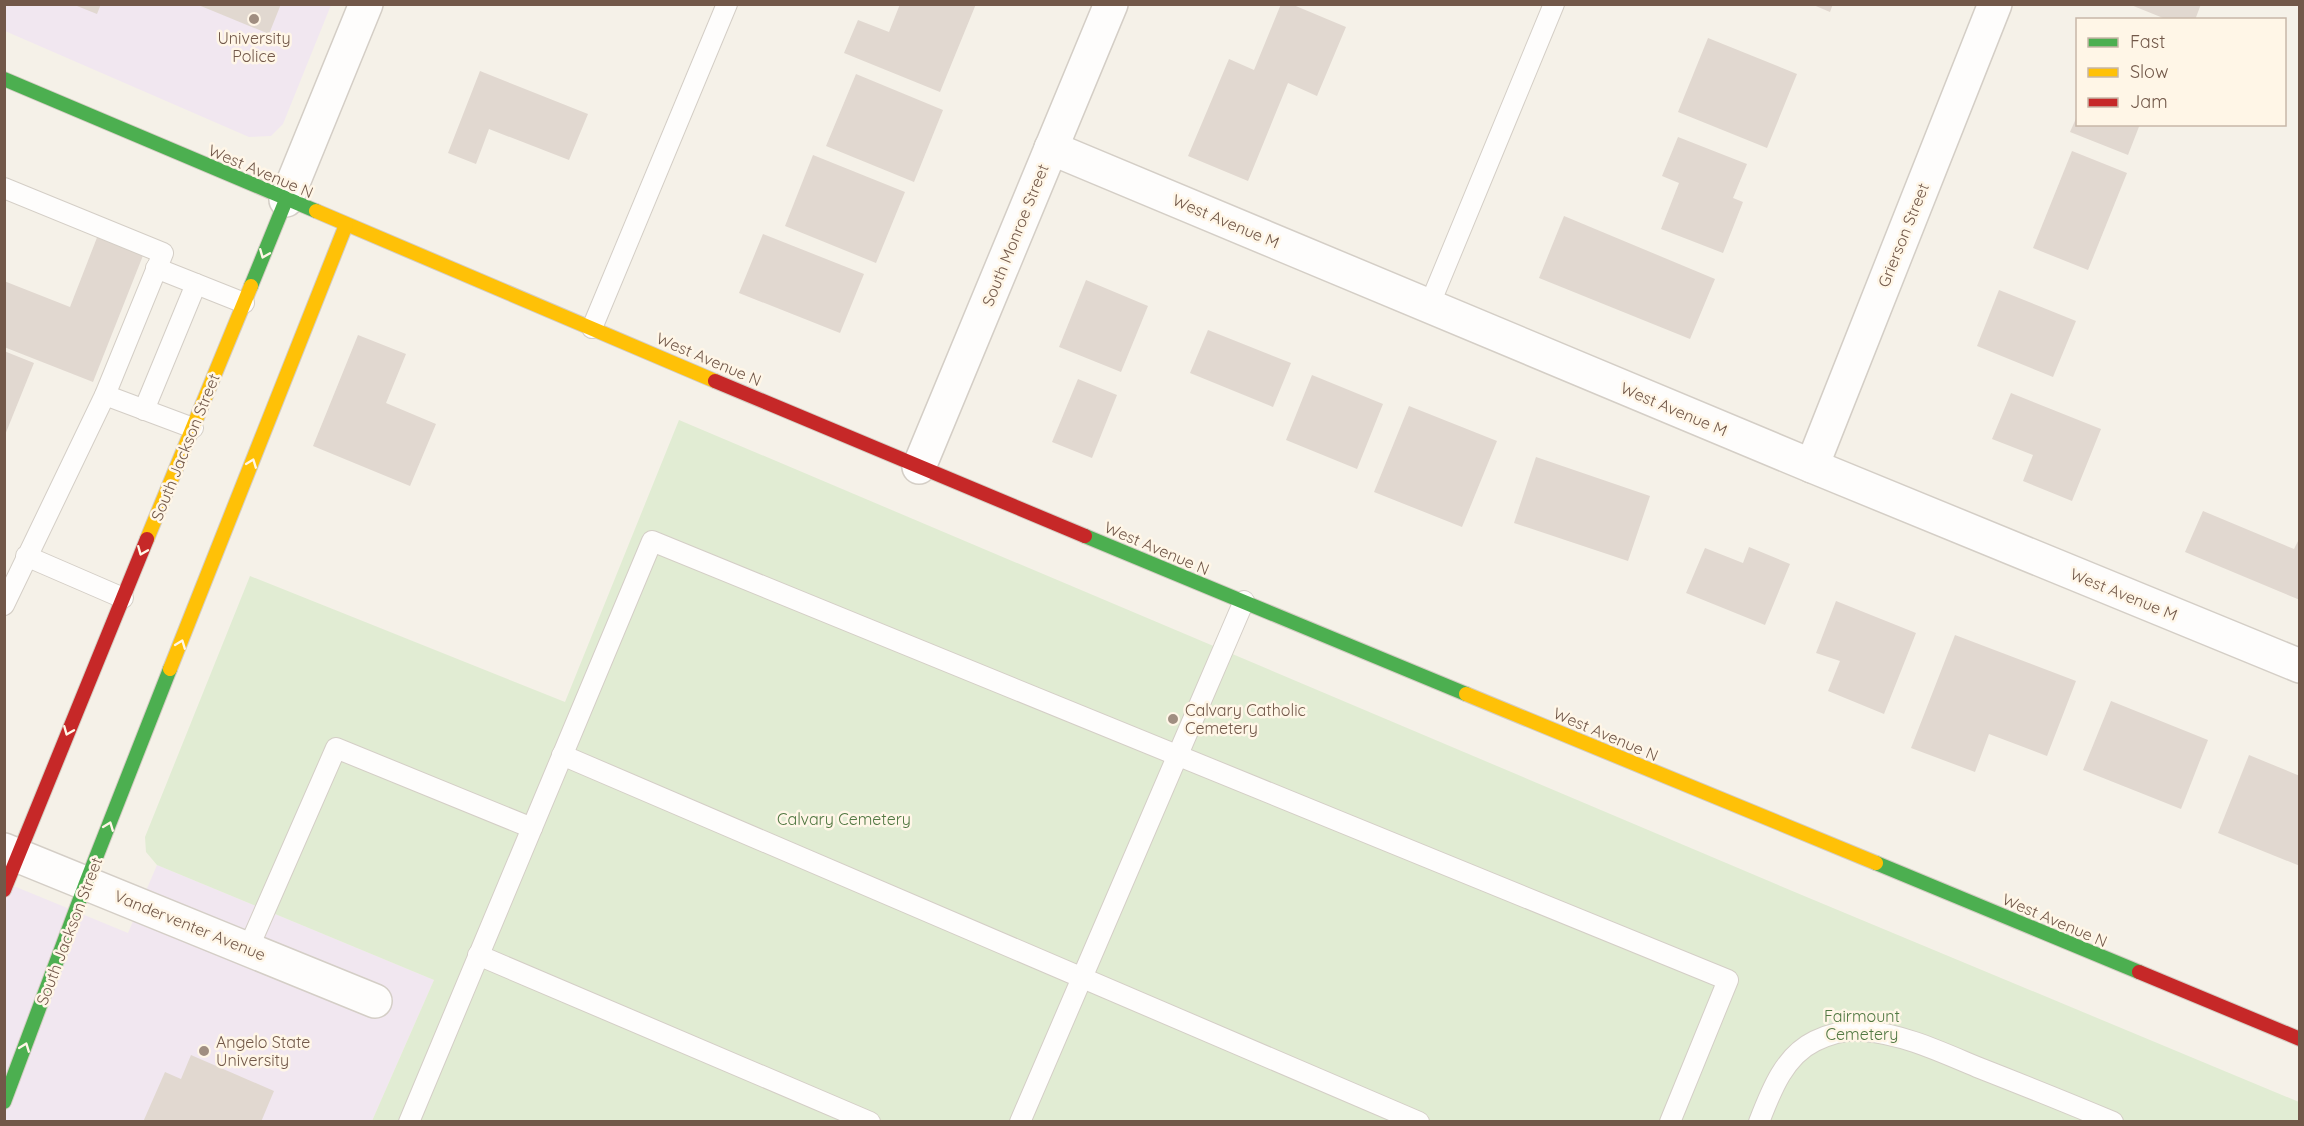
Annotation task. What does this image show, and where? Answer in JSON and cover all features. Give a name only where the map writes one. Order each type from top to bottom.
[{"type":"main road","name":"West Avenue N","points":[[4,79],[919,467],[2300,1039]]},
{"type":"main road","name":"South Jackson Street","points":[[4,890],[11,852],[123,598],[286,200]]},
{"type":"main road","name":"South Jackson Street","points":[[4,1102],[86,883],[346,225]]},
{"type":"street","name":"South Jackson Street","points":[[286,200],[366,4]]},
{"type":"street","name":"South Monroe Street","points":[[919,467],[1111,4]]},
{"type":"street","name":"Grierson Street","points":[[1812,466],[1995,4]]},
{"type":"street","name":"West Avenue M","points":[[1051,148],[1812,466],[2300,666]]},
{"type":"street","name":"Vanderventer Avenue","points":[[11,852],[375,1001]]},
{"type":"lane","points":[[592,327],[727,4]]},
{"type":"lane","points":[[1429,306],[1554,4]]},
{"type":"lane","points":[[4,188],[163,253],[105,395],[4,605]]},
{"type":"lane","points":[[156,268],[244,303]]},
{"type":"lane","points":[[144,410],[196,284]]},
{"type":"lane","points":[[105,395],[193,428]]},
{"type":"lane","points":[[409,1122],[652,541],[1728,980],[1670,1122]]},
{"type":"lane","points":[[26,556],[123,598]]},
{"type":"lane","points":[[1020,1122],[1244,602]]},
{"type":"lane","points":[[248,949],[336,748],[532,828]]},
{"type":"lane","points":[[562,755],[1419,1122]]},
{"type":"lane","points":[[478,956],[870,1122]]},
{"type":"lane","points":[[1759,1122],[1771,1092],[1790,1060],[1813,1042],[1838,1032],[1863,1030],[1896,1036],[1930,1048],[2113,1122]]},
{"type":"shaded area","points":[[6,5],[331,5],[283,124],[271,136],[249,137],[5,31]]},
{"type":"shaded area","name":"Angelo State University","points":[[157,865],[434,980],[372,1121],[5,1121],[4,882],[128,933]]},
{"type":"green space","name":"Calvary Cemetery","points":[[679,420],[1809,898],[2299,1102],[2299,1121],[372,1121],[434,980],[157,865],[146,852],[145,837],[250,576],[565,702]]},
{"type":"building","points":[[72,4],[101,4],[97,14]]},
{"type":"building","name":"University Police","points":[[196,4],[281,4],[269,34]]},
{"type":"building","points":[[900,4],[976,4],[940,92],[844,53],[858,20],[889,32]]},
{"type":"building","points":[[1281,4],[1291,4],[1346,27],[1317,96],[1288,83],[1248,181],[1188,156],[1229,59],[1254,70]]},
{"type":"building","points":[[1811,4],[1833,4],[1830,12]]},
{"type":"building","points":[[2201,4],[2196,18],[2163,18],[2131,5]]},
{"type":"building","points":[[1708,38],[1797,74],[1767,148],[1678,112]]},
{"type":"building","points":[[480,71],[588,114],[569,160],[489,129],[476,164],[448,153]]},
{"type":"building","points":[[856,74],[943,110],[914,182],[826,146]]},
{"type":"building","points":[[2076,118],[2076,126],[2139,126],[2128,155],[2070,132]]},
{"type":"building","points":[[1678,137],[1747,164],[1733,198],[1743,202],[1723,253],[1661,229],[1679,183],[1662,176]]},
{"type":"building","points":[[2072,151],[2127,173],[2088,270],[2033,248]]},
{"type":"building","points":[[813,155],[905,192],[876,263],[785,226]]},
{"type":"building","points":[[1564,216],[1715,279],[1690,339],[1539,278]]},
{"type":"building","points":[[763,234],[864,274],[840,333],[739,293]]},
{"type":"building","points":[[98,235],[144,253],[93,382],[4,347],[4,281],[70,307]]},
{"type":"building","points":[[1086,280],[1148,306],[1121,372],[1059,347]]},
{"type":"building","points":[[1999,290],[2076,321],[2053,377],[1977,346]]},
{"type":"building","points":[[1208,330],[1291,363],[1273,407],[1190,373]]},
{"type":"building","points":[[358,335],[406,354],[386,403],[436,424],[410,486],[313,446]]},
{"type":"building","points":[[4,351],[34,363],[5,435],[4,435]]},
{"type":"building","points":[[1312,375],[1383,404],[1357,469],[1286,440]]},
{"type":"building","points":[[1078,379],[1117,395],[1092,458],[1052,442]]},
{"type":"building","points":[[2011,393],[2101,429],[2072,501],[2023,481],[2033,455],[1992,439]]},
{"type":"building","points":[[1409,406],[1497,441],[1462,527],[1374,492]]},
{"type":"building","points":[[1536,457],[1650,496],[1628,561],[1514,523]]},
{"type":"building","points":[[2203,511],[2294,549],[2300,537],[2300,600],[2185,552]]},
{"type":"building","points":[[1749,547],[1790,564],[1765,625],[1686,593],[1705,548],[1743,563]]},
{"type":"building","points":[[1836,601],[1916,633],[1884,714],[1828,691],[1840,661],[1816,653]]},
{"type":"building","points":[[1955,635],[2076,681],[2047,756],[1989,734],[1975,772],[1911,748]]},
{"type":"building","points":[[2111,701],[2208,740],[2181,809],[2083,770]]},
{"type":"building","points":[[2249,755],[2300,776],[2300,866],[2218,833]]},
{"type":"building","points":[[191,1055],[274,1091],[261,1122],[143,1122],[165,1072],[181,1079]]},
{"type":"traffic: fast","points":[[4,79],[316,211]]},
{"type":"traffic: fast","points":[[251,286],[286,200]]},
{"type":"traffic: fast","points":[[1085,536],[1466,694]]},
{"type":"traffic: fast","points":[[4,1102],[86,883],[170,669]]},
{"type":"traffic: fast","points":[[1876,863],[2139,972]]},
{"type":"traffic: slow","points":[[316,211],[715,381]]},
{"type":"traffic: slow","points":[[170,669],[346,225]]},
{"type":"traffic: slow","points":[[147,539],[251,286]]},
{"type":"traffic: slow","points":[[1466,694],[1876,863]]},
{"type":"traffic: jam","points":[[715,381],[1085,536]]},
{"type":"traffic: jam","points":[[4,890],[147,539]]},
{"type":"traffic: jam","points":[[2139,972],[2300,1039]]},
{"type":"place","name":"University Police","points":[[254,19]]},
{"type":"place","name":"Calvary Catholic Cemetery","points":[[1173,719]]},
{"type":"place","name":"Angelo State University","points":[[204,1051]]},
{"type":"park label","name":"Fairmount Cemetery","points":[[1862,1025]]}]
